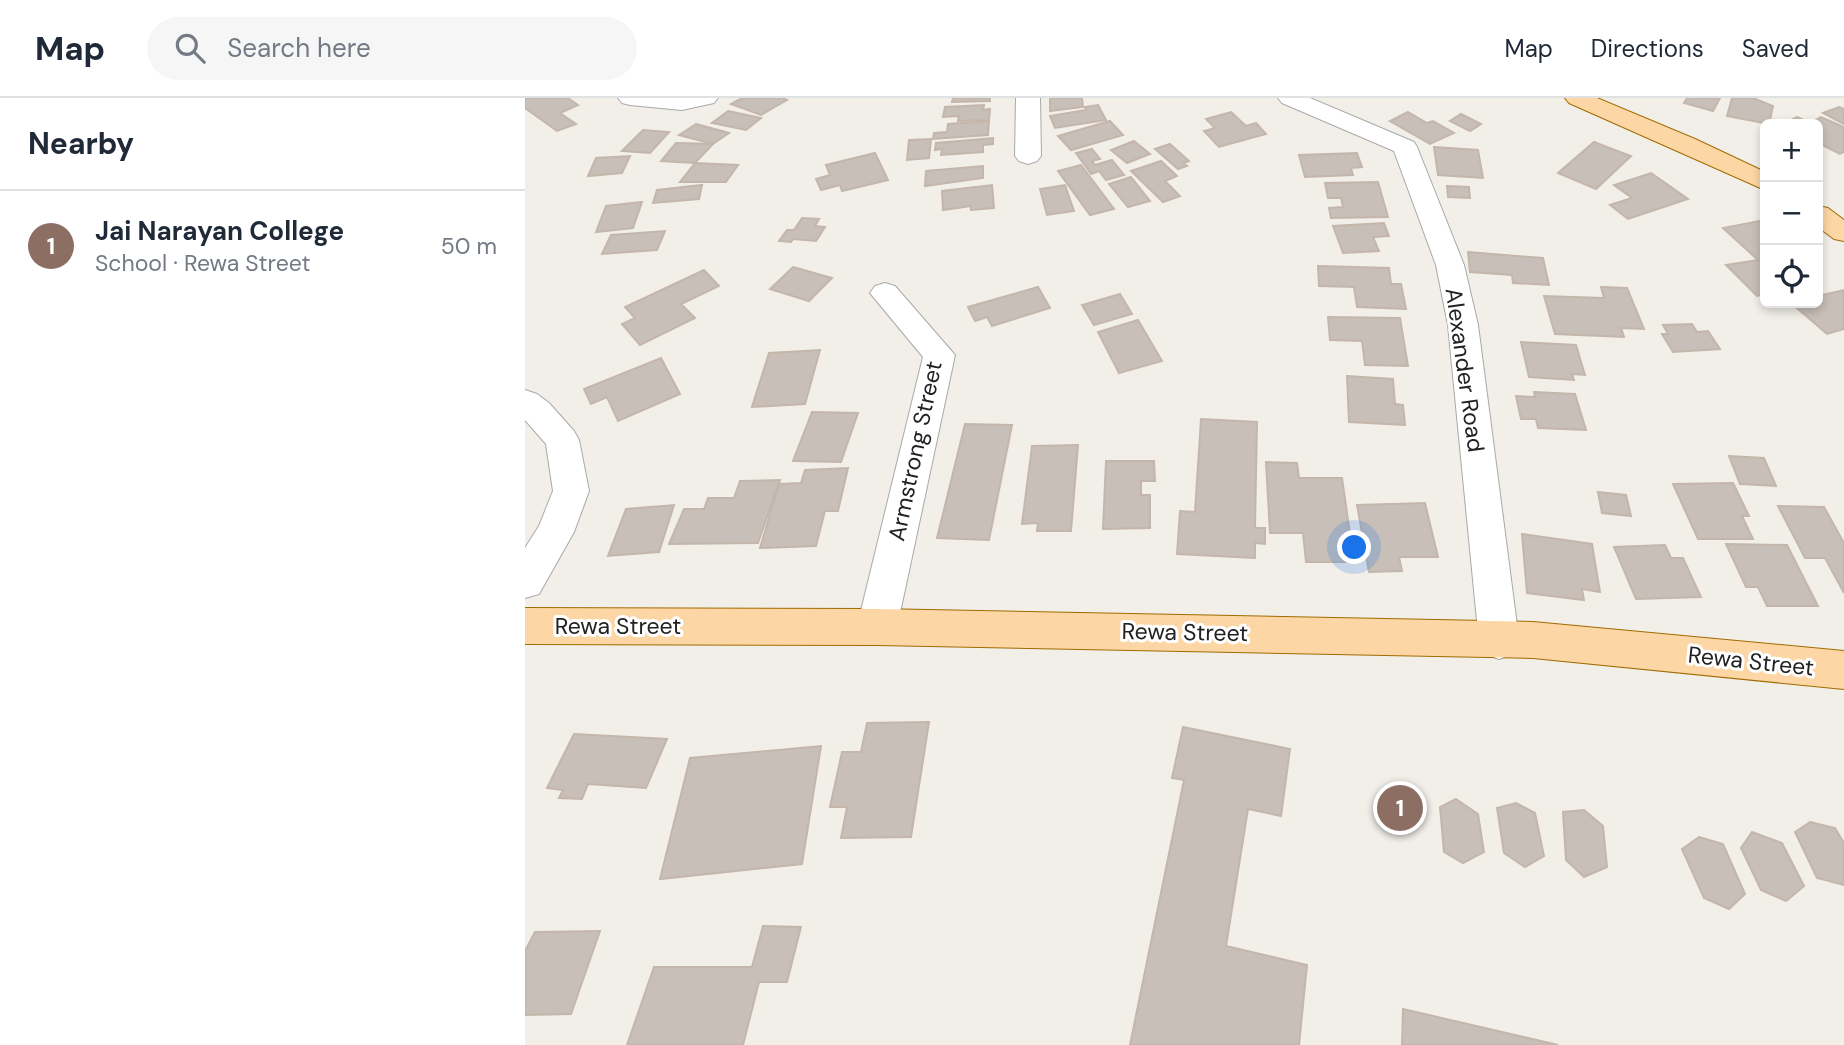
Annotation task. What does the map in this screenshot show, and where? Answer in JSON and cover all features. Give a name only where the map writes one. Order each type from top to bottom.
[{"type":"main road","points":[[1577,98],[1686,144],[1760,180]]},
{"type":"main road","points":[[1823,218],[1844,233]]},
{"type":"main road","name":"Rewa Street","points":[[525,626],[877,627],[1533,640],[1844,670]]},
{"type":"street","points":[[630,98],[682,103],[706,98]]},
{"type":"street","points":[[1028,98],[1028,156]]},
{"type":"street","name":"Alexander Road","points":[[1290,98],[1405,147],[1450,264],[1463,325],[1499,641]]},
{"type":"street","name":"Armstrong Street","points":[[877,627],[939,355],[885,293]]},
{"type":"street","points":[[525,402],[562,440],[571,491],[555,532],[525,582]]},
{"type":"building","points":[[525,98],[568,98],[578,105],[560,113],[576,124],[557,131],[525,108]]},
{"type":"building","points":[[742,98],[787,100],[761,115],[731,104]]},
{"type":"building","points":[[953,98],[990,98],[990,101],[952,102]]},
{"type":"building","points":[[1050,98],[1082,98],[1083,107],[1050,111]]},
{"type":"building","points":[[1687,98],[1720,98],[1713,111],[1684,103]]},
{"type":"building","points":[[1732,98],[1753,98],[1773,106],[1770,119],[1760,119],[1760,122],[1727,116]]},
{"type":"building","points":[[984,105],[983,110],[990,109],[989,120],[958,121],[959,116],[943,117],[945,107]]},
{"type":"building","points":[[1098,105],[1106,120],[1055,128],[1050,116],[1086,110],[1085,107]]},
{"type":"building","points":[[1839,107],[1844,109],[1844,124],[1823,113]]},
{"type":"building","points":[[728,111],[761,118],[746,130],[712,123]]},
{"type":"building","points":[[1231,112],[1246,126],[1256,123],[1266,134],[1219,147],[1204,131],[1215,128],[1206,119]]},
{"type":"building","points":[[1408,112],[1427,123],[1433,121],[1454,133],[1430,144],[1390,121]]},
{"type":"building","points":[[1461,114],[1481,124],[1470,131],[1450,121]]},
{"type":"building","points":[[1821,117],[1844,127],[1844,152],[1840,154],[1823,146],[1823,119],[1817,119]]},
{"type":"building","points":[[989,121],[988,135],[933,139],[934,133],[947,132],[948,124]]},
{"type":"building","points":[[1110,121],[1123,135],[1071,150],[1058,136]]},
{"type":"building","points":[[696,124],[729,133],[713,144],[679,135]]},
{"type":"building","points":[[643,130],[669,132],[650,153],[622,151]]},
{"type":"building","points":[[993,138],[993,144],[983,145],[983,152],[941,155],[942,149],[935,150],[936,143]]},
{"type":"building","points":[[931,139],[929,158],[907,160],[909,140]]},
{"type":"building","points":[[1134,141],[1150,154],[1127,163],[1111,150]]},
{"type":"building","points":[[1594,142],[1631,156],[1596,189],[1558,173]]},
{"type":"building","points":[[676,143],[713,144],[695,163],[661,161]]},
{"type":"building","points":[[1170,144],[1189,161],[1183,163],[1187,166],[1178,169],[1155,149]]},
{"type":"building","points":[[1434,147],[1478,150],[1483,178],[1438,175]]},
{"type":"building","points":[[1092,149],[1100,159],[1092,161],[1095,165],[1112,160],[1124,175],[1106,180],[1099,171],[1091,174],[1076,153]]},
{"type":"building","points":[[875,153],[888,180],[842,191],[840,185],[821,190],[816,179],[830,175],[826,165]]},
{"type":"building","points":[[1357,153],[1362,167],[1351,168],[1353,175],[1305,177],[1299,155]]},
{"type":"building","points":[[630,156],[622,173],[588,176],[596,158]]},
{"type":"building","points":[[1161,161],[1177,176],[1165,181],[1180,196],[1163,202],[1131,171]]},
{"type":"building","points":[[695,163],[738,165],[726,182],[680,182]]},
{"type":"building","points":[[1081,165],[1114,209],[1090,215],[1058,171]]},
{"type":"building","points":[[983,166],[983,178],[925,186],[926,171]]},
{"type":"building","points":[[1651,173],[1688,199],[1628,219],[1610,205],[1632,198],[1614,185]]},
{"type":"building","points":[[1131,177],[1150,201],[1128,207],[1109,184]]},
{"type":"building","points":[[1378,182],[1388,217],[1331,218],[1329,208],[1343,207],[1341,198],[1328,198],[1325,183]]},
{"type":"building","points":[[702,185],[699,199],[653,203],[657,190]]},
{"type":"building","points":[[992,185],[994,208],[971,210],[971,206],[943,210],[942,191]]},
{"type":"building","points":[[1065,185],[1074,211],[1047,215],[1040,189]]},
{"type":"building","points":[[1447,186],[1469,187],[1470,198],[1448,197]]},
{"type":"building","points":[[642,202],[633,228],[596,232],[606,206]]},
{"type":"building","points":[[802,218],[819,219],[815,226],[825,227],[816,241],[779,241],[787,230],[794,230]]},
{"type":"building","points":[[1760,221],[1760,295],[1757,296],[1726,265],[1758,260],[1723,228]]},
{"type":"building","points":[[1384,223],[1389,236],[1373,237],[1379,251],[1343,253],[1333,226]]},
{"type":"building","points":[[665,231],[657,250],[602,254],[611,235]]},
{"type":"building","points":[[1468,252],[1543,258],[1549,285],[1513,283],[1512,275],[1470,272]]},
{"type":"building","points":[[1318,266],[1389,268],[1391,284],[1401,284],[1406,309],[1357,307],[1354,287],[1319,286]]},
{"type":"building","points":[[793,267],[832,278],[809,301],[770,289]]},
{"type":"building","points":[[704,270],[719,286],[681,304],[695,318],[640,345],[622,324],[635,318],[625,307]]},
{"type":"building","points":[[1038,287],[1050,308],[992,326],[987,317],[975,321],[968,307]]},
{"type":"building","points":[[1601,287],[1627,288],[1644,329],[1621,328],[1624,337],[1555,334],[1544,296],[1604,298]]},
{"type":"building","points":[[1844,290],[1844,329],[1827,334],[1797,308],[1823,308],[1823,295]]},
{"type":"building","points":[[1120,294],[1132,314],[1094,325],[1082,305]]},
{"type":"building","points":[[1328,317],[1400,318],[1408,366],[1365,365],[1362,341],[1330,340]]},
{"type":"building","points":[[1138,320],[1162,361],[1119,373],[1098,332]]},
{"type":"building","points":[[1692,324],[1697,332],[1708,331],[1720,349],[1673,352],[1662,334],[1668,334],[1663,325]]},
{"type":"building","points":[[1521,342],[1576,345],[1585,375],[1572,374],[1574,380],[1529,377]]},
{"type":"building","points":[[820,350],[805,404],[752,407],[769,353]]},
{"type":"building","points":[[661,358],[680,394],[618,421],[607,397],[591,404],[584,389]]},
{"type":"building","points":[[1347,376],[1393,379],[1395,404],[1403,405],[1405,425],[1349,422]]},
{"type":"building","points":[[1534,392],[1575,394],[1586,430],[1538,428],[1536,419],[1521,419],[1516,396],[1535,397]]},
{"type":"building","points":[[812,412],[858,413],[841,462],[793,461]]},
{"type":"building","points":[[1201,419],[1257,422],[1255,528],[1265,528],[1265,544],[1255,543],[1255,558],[1177,554],[1180,511],[1195,512]]},
{"type":"building","points":[[965,424],[1012,425],[989,540],[937,538]]},
{"type":"building","points":[[1078,445],[1071,531],[1037,531],[1038,523],[1022,524],[1032,446]]},
{"type":"building","points":[[1729,456],[1764,458],[1776,486],[1740,484]]},
{"type":"building","points":[[1106,461],[1154,461],[1155,481],[1141,481],[1141,495],[1150,495],[1150,528],[1103,529]]},
{"type":"building","points":[[1266,462],[1297,463],[1299,478],[1342,478],[1354,562],[1306,562],[1303,533],[1270,533]]},
{"type":"building","points":[[848,468],[838,511],[825,511],[816,546],[760,548],[779,484],[801,483],[805,470]]},
{"type":"building","points":[[780,480],[758,543],[669,544],[684,509],[704,509],[708,498],[734,498],[740,481]]},
{"type":"building","points":[[1733,483],[1749,516],[1742,516],[1753,539],[1698,539],[1673,484]]},
{"type":"building","points":[[1598,492],[1626,495],[1631,516],[1602,513]]},
{"type":"building","points":[[1425,503],[1438,557],[1399,557],[1402,571],[1369,572],[1357,505]]},
{"type":"building","points":[[674,505],[659,552],[608,556],[626,509]]},
{"type":"building","points":[[1778,506],[1824,507],[1844,543],[1844,593],[1825,558],[1805,558]]},
{"type":"building","points":[[1522,534],[1592,544],[1600,592],[1582,589],[1584,600],[1527,593]]},
{"type":"building","points":[[1726,544],[1787,545],[1818,606],[1767,606],[1758,587],[1746,587]]},
{"type":"building","points":[[1665,545],[1671,558],[1683,558],[1701,597],[1636,599],[1614,547]]},
{"type":"building","points":[[929,722],[911,837],[841,838],[847,807],[830,807],[842,752],[861,752],[867,723]]},
{"type":"building","points":[[1183,727],[1290,749],[1281,816],[1248,809],[1226,946],[1307,965],[1299,1045],[1130,1045],[1184,780],[1172,778]]},
{"type":"building","points":[[574,734],[667,739],[646,788],[588,784],[582,799],[559,798],[563,790],[547,788]]},
{"type":"building","points":[[821,746],[802,864],[660,879],[690,758]]},
{"type":"building","points":[[1456,799],[1478,814],[1484,852],[1463,863],[1444,852],[1440,807]]},
{"type":"building","points":[[1516,803],[1535,813],[1544,856],[1525,867],[1504,853],[1497,808]]},
{"type":"building","points":[[1584,810],[1603,826],[1607,867],[1584,877],[1566,860],[1563,812]]},
{"type":"building","points":[[1810,822],[1835,828],[1844,843],[1844,885],[1817,878],[1795,832]]},
{"type":"building","points":[[1752,832],[1782,843],[1804,886],[1786,901],[1761,890],[1741,848]]},
{"type":"building","points":[[1699,837],[1723,844],[1745,894],[1729,909],[1704,898],[1682,849]]},
{"type":"building","points":[[763,926],[801,927],[787,982],[759,982],[743,1045],[627,1045],[654,967],[752,967]]},
{"type":"building","points":[[600,931],[571,1014],[525,1015],[525,951],[535,932]]},
{"type":"building","points":[[1403,1009],[1558,1045],[1402,1045]]},
{"type":"place","name":"Jai Narayan College","points":[[1400,808]]}]
